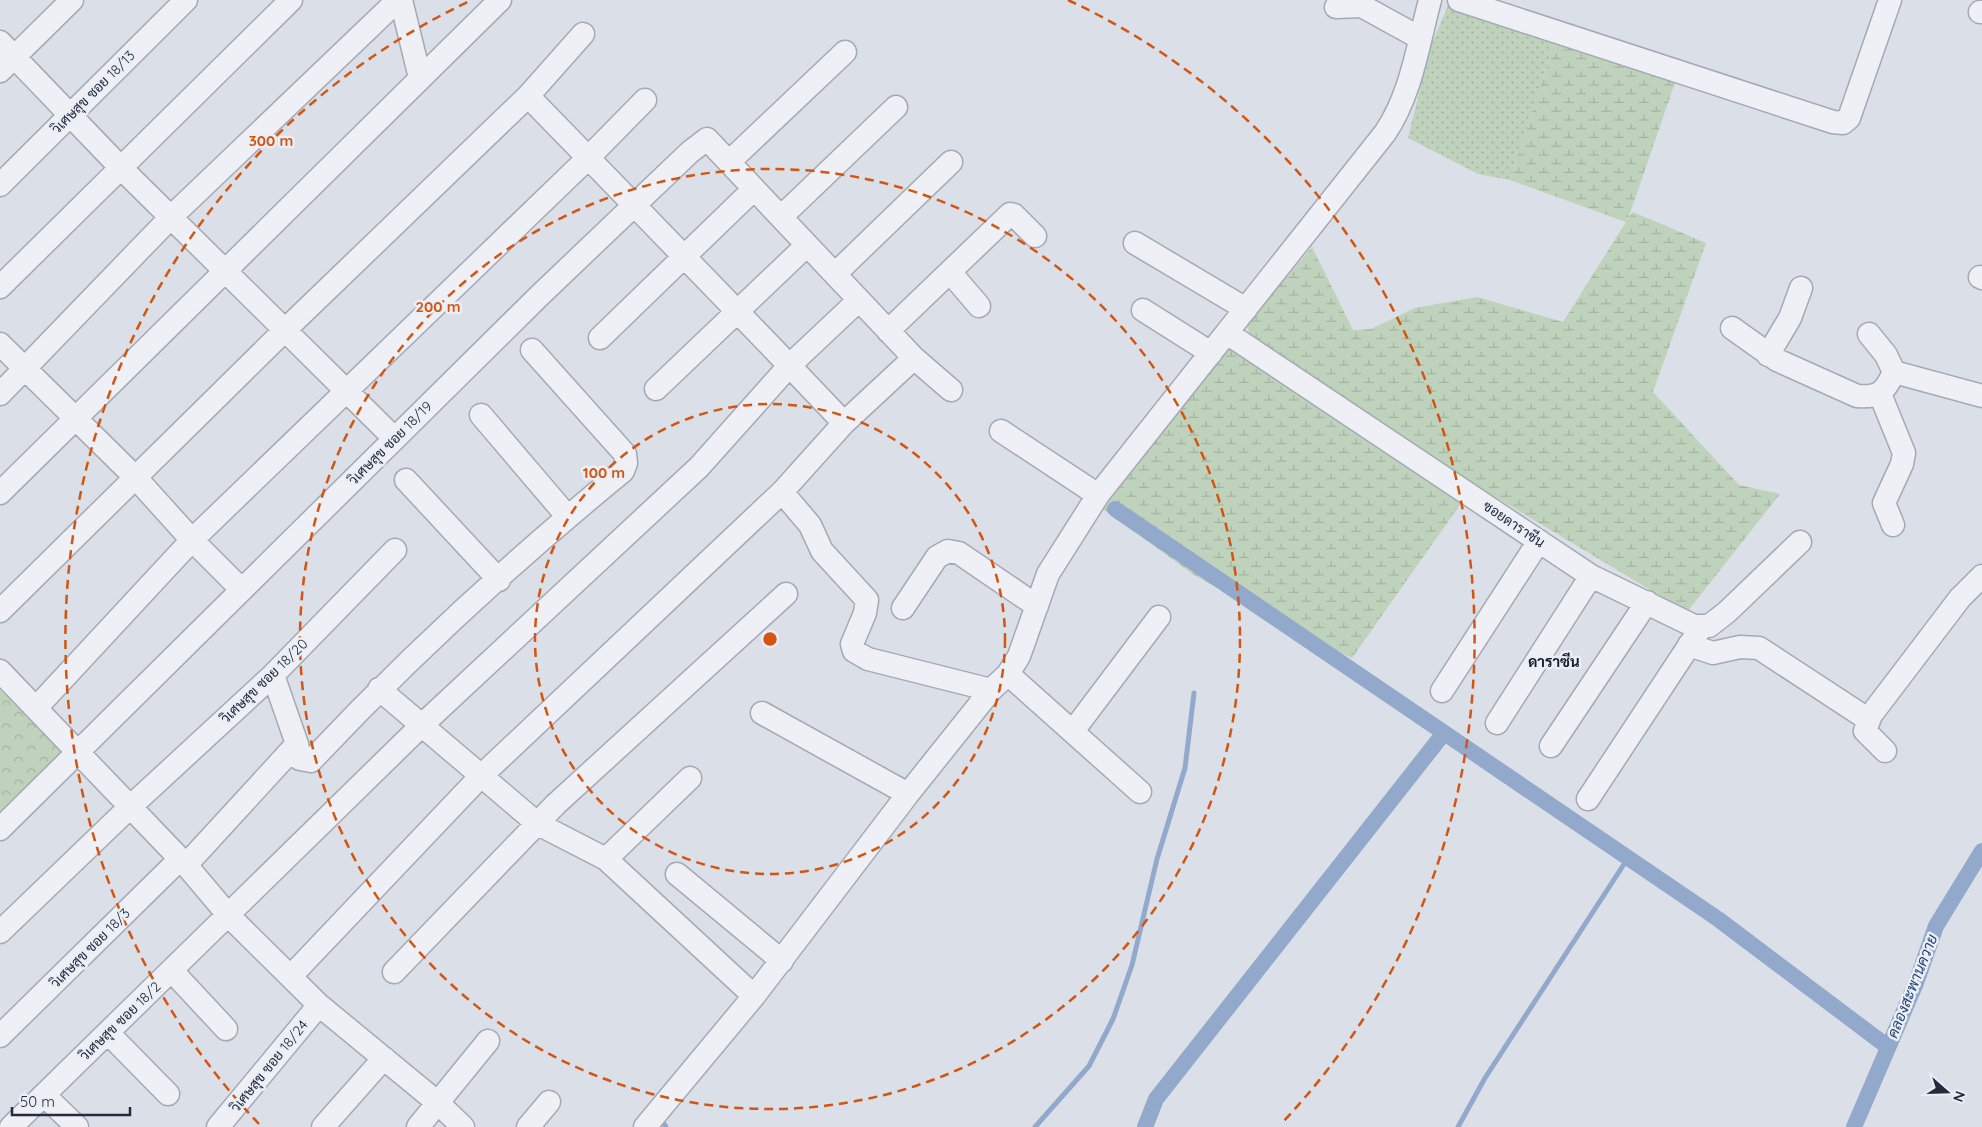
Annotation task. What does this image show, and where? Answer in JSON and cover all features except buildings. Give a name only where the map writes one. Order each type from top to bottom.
[{"type":"street","points":[[72,0],[5,57],[72,114],[121,168],[347,389],[394,438]]},
{"type":"street","name":"วิเศษสุข ซอย 18/13","points":[[0,185],[186,0]]},
{"type":"street","points":[[0,287],[291,0]]},
{"type":"street","points":[[0,394],[26,370],[172,216],[399,0],[420,78]]},
{"type":"street","points":[[0,494],[225,269],[500,0]]},
{"type":"street","points":[[645,1127],[782,961],[908,794],[991,690],[1008,674],[1019,656],[1048,574],[1098,495],[1397,115],[1430,0]]},
{"type":"street","points":[[1459,0],[1834,122],[1843,123],[1849,118],[1890,0]]},
{"type":"street","points":[[1336,7],[1362,6],[1420,38]]},
{"type":"street","points":[[0,611],[286,329],[528,96],[583,34]]},
{"type":"street","points":[[845,52],[730,161],[806,246],[914,358],[950,390]]},
{"type":"street","points":[[528,96],[633,206],[686,256],[844,423]]},
{"type":"street","points":[[36,708],[192,540],[588,158],[645,100]]},
{"type":"street","points":[[781,217],[896,107]]},
{"type":"street","name":"วิเศษสุข ซอย 18/19","points":[[0,829],[394,438],[690,152],[707,139],[730,161]]},
{"type":"street","points":[[835,274],[951,162]]},
{"type":"street","points":[[600,338],[754,189]]},
{"type":"street","points":[[888,331],[1010,214],[1014,215],[1035,236]]},
{"type":"street","points":[[1135,243],[1246,309]]},
{"type":"street","points":[[656,389],[806,246]]},
{"type":"street","points":[[950,272],[979,306]]},
{"type":"street","points":[[1768,355],[1786,325],[1801,288]]},
{"type":"street","name":"วิเศษสุข ซอย 18/2","points":[[11,1127],[229,916],[422,725],[699,467],[790,365],[859,300]]},
{"type":"street","points":[[1143,310],[1211,353]]},
{"type":"street","points":[[1732,328],[1768,355],[1811,377],[1857,396],[1871,397],[1880,394],[1894,372]]},
{"type":"street","name":"ซอยดาราซีน","points":[[1226,333],[1591,576],[1694,626],[1702,626]]},
{"type":"street","points":[[1869,334],[1886,355],[1894,372],[1982,396]]},
{"type":"street","points":[[0,344],[135,477],[192,540],[241,589]]},
{"type":"street","points":[[273,675],[300,758],[311,761],[379,689],[567,516],[623,471],[626,463],[625,454],[532,350]]},
{"type":"street","points":[[291,976],[480,777],[782,492],[844,423],[914,358]]},
{"type":"street","points":[[1880,394],[1904,453],[1902,464],[1884,503],[1893,525]]},
{"type":"street","points":[[481,415],[567,516]]},
{"type":"street","points":[[1001,431],[1098,495]]},
{"type":"street","points":[[406,480],[499,580]]},
{"type":"street","points":[[782,492],[810,525],[822,551],[867,600],[865,614],[852,644],[854,652],[868,659],[991,690]]},
{"type":"street","points":[[1442,691],[1539,540]]},
{"type":"street","points":[[1588,799],[1702,626],[1709,626],[1727,612],[1800,542]]},
{"type":"street","name":"วิเศษสุข ซอย 18/20","points":[[0,932],[130,807],[273,675],[395,550]]},
{"type":"street","points":[[903,608],[937,557],[948,551],[958,553],[1037,606]]},
{"type":"street","points":[[1497,723],[1591,576]]},
{"type":"street","points":[[1885,751],[1865,731],[1869,720],[1960,598],[1982,576]]},
{"type":"street","points":[[394,972],[556,804],[786,594]]},
{"type":"street","points":[[1551,746],[1647,602]]},
{"type":"street","points":[[1072,731],[1159,617]]},
{"type":"street","points":[[1689,645],[1713,653],[1740,647],[1759,648],[1869,720]]},
{"type":"street","points":[[0,671],[183,862],[229,916],[319,1004],[438,1103],[463,1127]]},
{"type":"street","points":[[1008,674],[1140,792]]},
{"type":"street","points":[[379,689],[480,777],[538,824],[606,859],[754,996]]},
{"type":"street","points":[[762,713],[908,794]]},
{"type":"street","name":"วิเศษสุข ซอย 18/3","points":[[0,1036],[183,862],[297,744]]},
{"type":"street","points":[[606,859],[690,778]]},
{"type":"street","points":[[676,874],[782,961]]},
{"type":"street","points":[[172,971],[226,1029]]},
{"type":"street","name":"วิเศษสุข ซอย 18/24","points":[[218,1127],[319,1004]]},
{"type":"street","points":[[108,1033],[168,1094]]},
{"type":"street","points":[[418,1127],[488,1041]]},
{"type":"street","points":[[323,1127],[384,1058]]},
{"type":"street","points":[[44,1095],[77,1127]]},
{"type":"street","points":[[528,1127],[549,1102]]},
{"type":"green space","points":[[1449,3],[1556,37],[1510,180],[1478,174],[1408,138],[1430,48]]},
{"type":"green space","points":[[1556,37],[1677,77],[1628,219],[1633,212],[1706,243],[1653,392],[1739,485],[1780,494],[1687,612],[1474,484],[1252,343],[1247,324],[1312,247],[1353,330],[1371,329],[1415,308],[1477,297],[1563,322],[1626,222],[1510,180]]},
{"type":"green space","points":[[1229,346],[1464,499],[1352,658],[1297,632],[1194,575],[1103,509]]},
{"type":"green space","points":[[0,672],[78,753],[0,829]]},
{"type":"waterway","points":[[1115,509],[1718,919],[1888,1047]]},
{"type":"waterway","points":[[1035,1127],[1089,1066],[1113,1019],[1132,965],[1157,859],[1185,768],[1194,693]]},
{"type":"waterway","points":[[1145,1127],[1156,1099],[1444,733]]},
{"type":"waterway","name":"คลองสะพานควาย","points":[[1854,1127],[1916,983],[1936,926],[1982,851]]},
{"type":"waterway","points":[[1458,1127],[1485,1078],[1628,858]]},
{"type":"district","name":"ดาราซีน","points":[[1554,661]]}]
